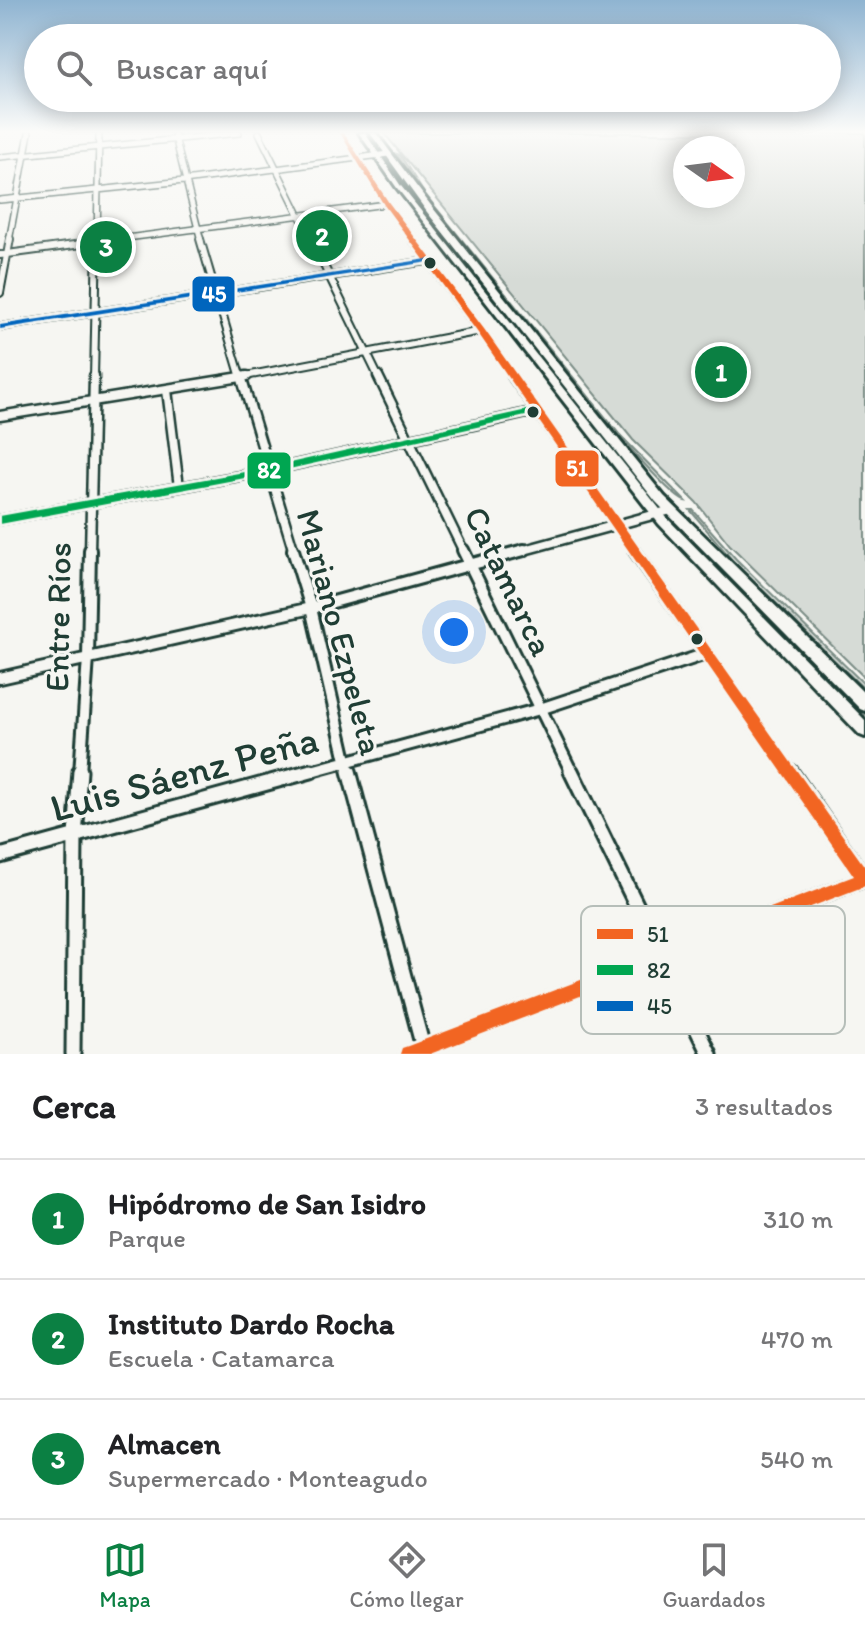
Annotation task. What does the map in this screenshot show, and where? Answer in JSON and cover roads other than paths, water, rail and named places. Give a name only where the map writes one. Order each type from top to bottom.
[{"type":"main road","points":[[402,182],[489,303],[657,514],[865,730]]},
{"type":"main road","points":[[405,182],[671,510],[865,704]]},
{"type":"street","points":[[0,293],[3,255],[21,182]]},
{"type":"street","name":"Entre Ríos","points":[[73,1054],[75,836],[88,658],[91,403],[98,182]]},
{"type":"street","points":[[0,200],[173,182]]},
{"type":"street","name":"Mariano Ezpeleta","points":[[184,182],[267,471],[311,608],[346,762],[424,1051]]},
{"type":"street","name":"Catamarca","points":[[284,182],[636,906]]},
{"type":"street","points":[[373,182],[427,261],[481,331],[865,879],[794,906]]},
{"type":"street","points":[[3,255],[386,204]]},
{"type":"street","points":[[0,327],[427,261]]},
{"type":"street","points":[[0,416],[241,377],[481,331]]},
{"type":"street","points":[[167,390],[179,487]]},
{"type":"street","points":[[0,520],[267,471],[536,411]]},
{"type":"street","points":[[0,678],[311,608],[671,510]]},
{"type":"street","name":"Luis Sáenz Peña","points":[[0,856],[540,709],[706,654]]},
{"type":"street","points":[[408,1054],[424,1051],[581,989]]},
{"type":"street","name":"Catamarca","points":[[699,1034],[709,1054]]},
{"type":"place","name":"Instituto Dardo Rocha","points":[[322,236]]},
{"type":"place","name":"Almacen","points":[[106,247]]},
{"type":"place","name":"Hipódromo de San Isidro","points":[[721,372]]}]
